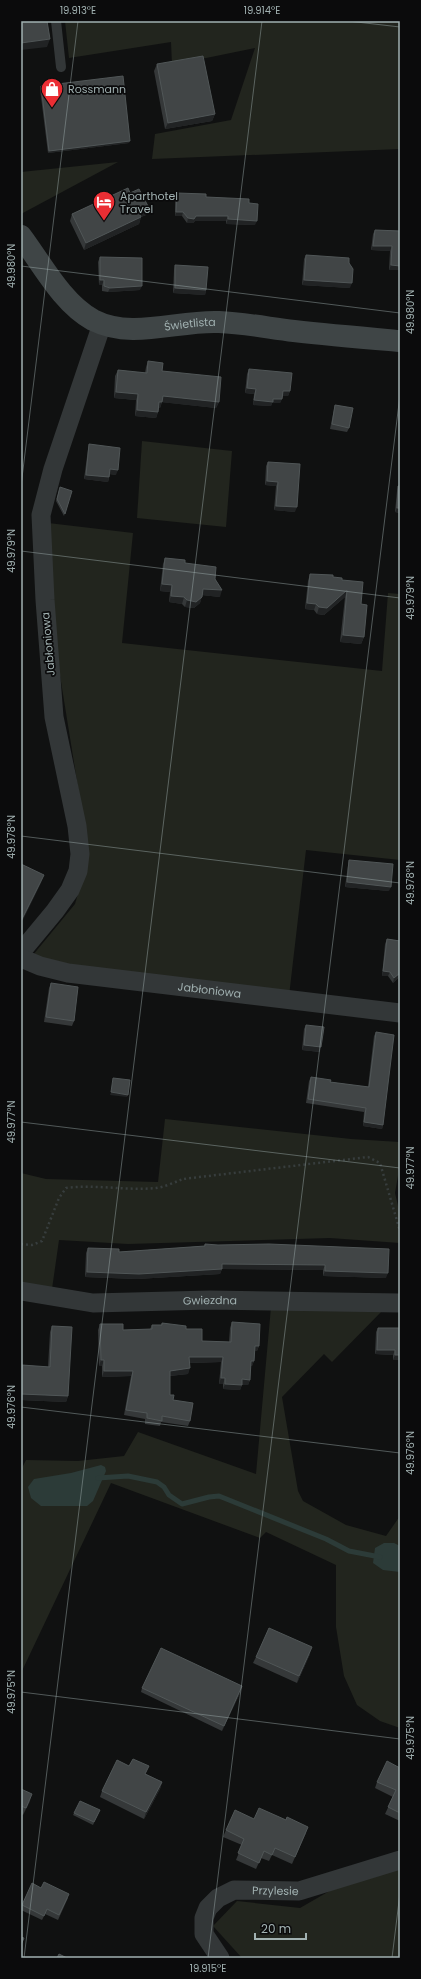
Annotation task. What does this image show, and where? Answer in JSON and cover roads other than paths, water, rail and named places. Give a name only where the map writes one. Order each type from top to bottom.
[{"type":"street","name":"Świetlista","points":[[21,236],[70,304],[102,324],[122,328],[141,329],[219,322],[400,341]]},
{"type":"street","name":"Jabłoniowa","points":[[21,952],[55,911],[70,890],[78,871],[80,854],[77,826],[54,717],[45,600],[41,515],[53,469],[102,324]]},
{"type":"street","name":"Jabłoniowa","points":[[21,958],[40,966],[68,973],[400,1013]]},
{"type":"street","name":"Gwiezdna","points":[[21,1291],[93,1303],[132,1304],[210,1300],[400,1303]]},
{"type":"street","name":"Przylesie","points":[[220,1958],[204,1934],[204,1918],[208,1908],[218,1898],[234,1890],[299,1891],[400,1860]]},
{"type":"lane","points":[[56,21],[61,67]]},
{"type":"waterway","points":[[98,1478],[128,1476],[157,1482],[164,1487],[169,1495],[182,1504],[219,1496],[326,1539],[349,1551],[380,1557]]},
{"type":"place","name":"Rossmann","points":[[52,108]]},
{"type":"place","name":"Aparthotel Travel","points":[[104,222]]}]
